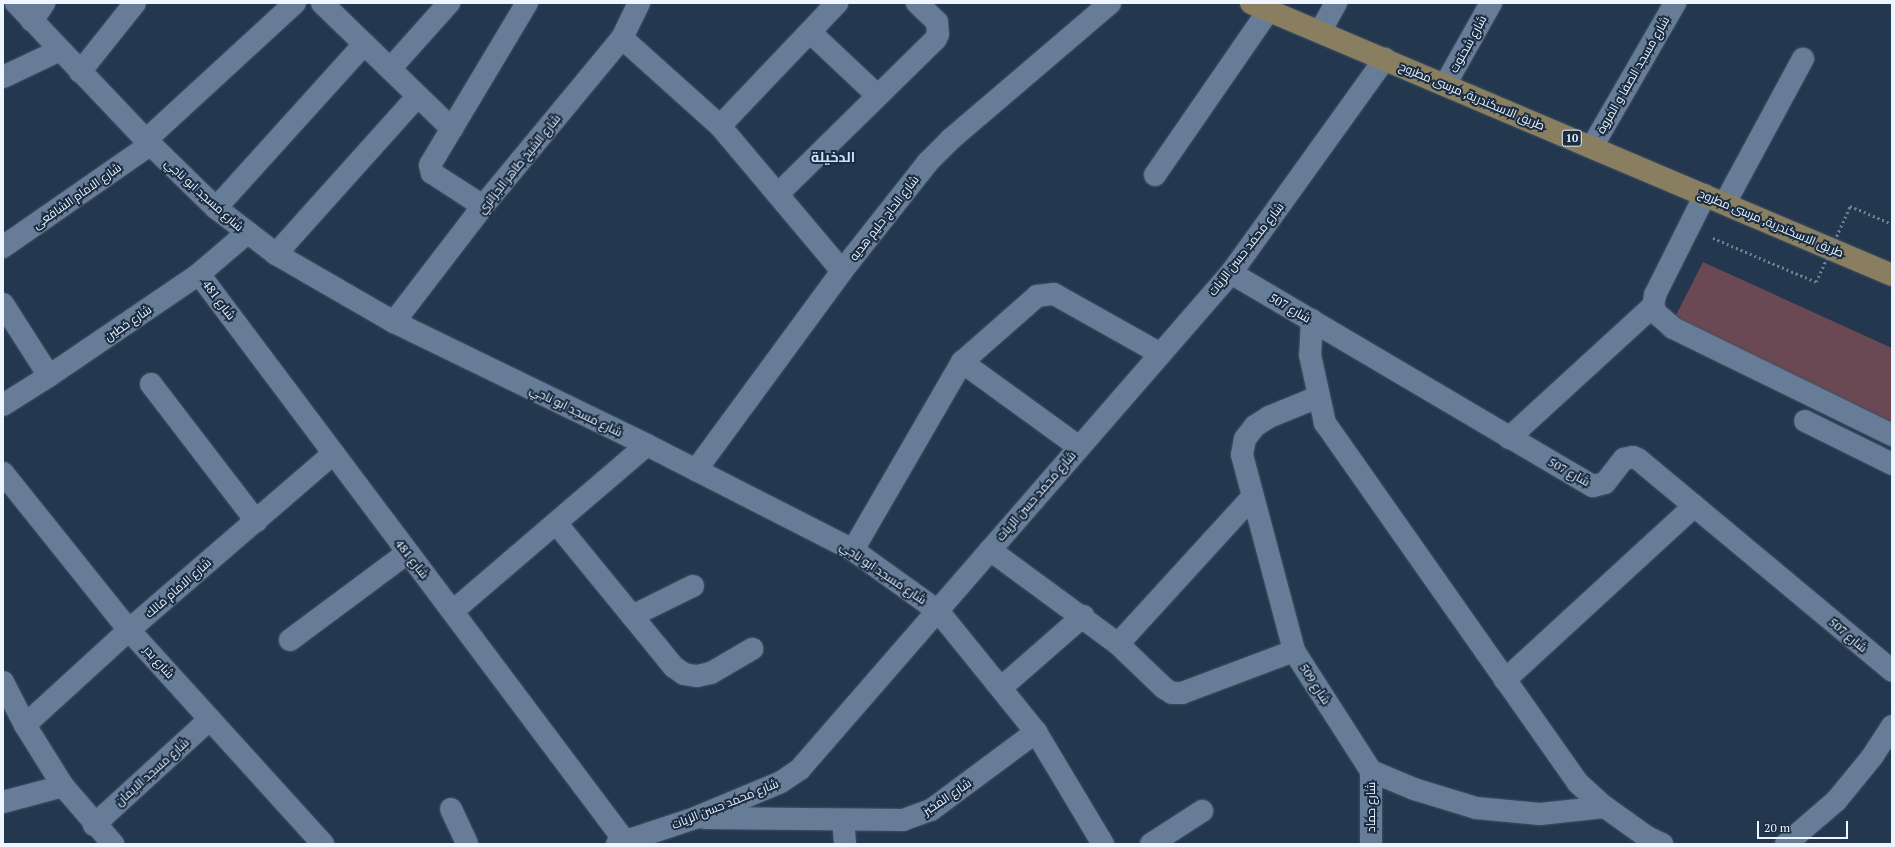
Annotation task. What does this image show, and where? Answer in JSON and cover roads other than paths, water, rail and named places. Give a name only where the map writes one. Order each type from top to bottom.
[{"type":"main road","name":"طريق الاسكندرية, مرسى مطروح","points":[[1260,7],[1705,194],[1892,275]]},
{"type":"street","name":"شارع مسجد ابو ناجي","points":[[16,3],[38,12],[60,50],[148,142],[216,208],[276,254],[394,322],[647,445],[853,550],[938,611],[1002,687],[1036,732],[1103,844]]},
{"type":"street","points":[[80,72],[135,3]]},
{"type":"street","name":"شارع الامام الشافعى","points":[[3,247],[148,142],[295,3]]},
{"type":"street","points":[[322,3],[452,129]]},
{"type":"street","points":[[390,69],[449,3]]},
{"type":"street","points":[[483,206],[430,169],[431,161],[452,129],[526,3]]},
{"type":"street","name":"شارع الشيخ طاهر الجزائري","points":[[394,322],[483,206],[622,38],[639,3]]},
{"type":"street","points":[[720,126],[837,3]]},
{"type":"street","points":[[778,194],[878,96],[938,34],[937,22],[917,3]]},
{"type":"street","name":"شارع الحاج حليم هديه","points":[[696,470],[842,271],[912,182],[951,139],[1110,3]]},
{"type":"street","points":[[1320,32],[1336,3]]},
{"type":"street","name":"شارع شحتوت","points":[[1444,85],[1491,3]]},
{"type":"street","name":"شارع مسجد الصفا و المروة","points":[[1592,147],[1675,3]]},
{"type":"street","points":[[1155,175],[1260,7]]},
{"type":"street","points":[[810,32],[878,96]]},
{"type":"street","points":[[622,38],[720,126],[842,271]]},
{"type":"street","points":[[216,208],[364,44]]},
{"type":"street","points":[[3,77],[60,50]]},
{"type":"street","name":"شارع محمد حسن الزيات","points":[[623,843],[695,818],[781,782],[800,769],[938,611],[1159,353],[1231,273],[1385,59]]},
{"type":"street","points":[[1725,203],[1803,59]]},
{"type":"street","points":[[276,254],[418,96]]},
{"type":"street","points":[[1509,438],[1653,306],[1655,295],[1705,194]]},
{"type":"street","name":"شارع خطين","points":[[3,404],[49,376],[199,274],[247,233]]},
{"type":"street","name":"شارع 507","points":[[1231,273],[1509,438],[1594,486],[1605,483],[1624,459],[1633,456],[1892,671]]},
{"type":"street","name":"شارع 481","points":[[199,274],[407,553],[453,611],[623,843]]},
{"type":"street","points":[[853,550],[962,362],[1030,300],[1045,293],[1054,294],[1159,353]]},
{"type":"street","points":[[3,304],[49,376]]},
{"type":"street","points":[[1653,306],[1662,319],[1673,328],[1892,435]]},
{"type":"street","points":[[1312,320],[1310,355],[1318,397],[1325,423],[1578,783],[1605,807],[1647,837],[1662,844]]},
{"type":"street","points":[[962,362],[1079,447]]},
{"type":"street","points":[[151,384],[256,521]]},
{"type":"street","name":"شارع 509","points":[[1318,397],[1269,417],[1255,426],[1245,439],[1242,455],[1294,651],[1371,770]]},
{"type":"street","points":[[1805,421],[1892,464]]},
{"type":"street","points":[[453,611],[647,445]]},
{"type":"street","name":"شارع الامام مالك","points":[[25,725],[130,630],[333,454]]},
{"type":"street","name":"شارع بدر","points":[[3,473],[130,630],[323,844]]},
{"type":"street","points":[[1118,644],[1252,497]]},
{"type":"street","points":[[1505,680],[1694,506]]},
{"type":"street","points":[[556,523],[674,667],[684,674],[697,676],[711,673],[752,649]]},
{"type":"street","points":[[990,550],[1083,616],[1118,644],[1164,688],[1177,693],[1294,651]]},
{"type":"street","points":[[290,640],[407,553]]},
{"type":"street","points":[[632,616],[694,586]]},
{"type":"street","points":[[1002,687],[1083,616]]},
{"type":"street","points":[[3,682],[25,725],[63,786],[94,825],[113,844]]},
{"type":"street","name":"شارع مسجد الايمان","points":[[94,825],[210,719]]},
{"type":"street","points":[[1792,842],[1836,801],[1872,757],[1892,726]]},
{"type":"street","name":"شارع المخبز","points":[[695,818],[889,822],[918,817],[931,810],[1036,732]]},
{"type":"street","points":[[1371,770],[1414,789],[1476,808],[1540,814],[1605,807]]},
{"type":"street","name":"شارع حماد","points":[[1370,844],[1371,770]]},
{"type":"street","points":[[3,802],[63,786]]},
{"type":"street","points":[[451,809],[468,844]]},
{"type":"street","points":[[1151,844],[1202,811]]},
{"type":"street","points":[[843,820],[845,844]]},
{"type":"district","name":"الدخيلة","points":[[833,157]]}]
